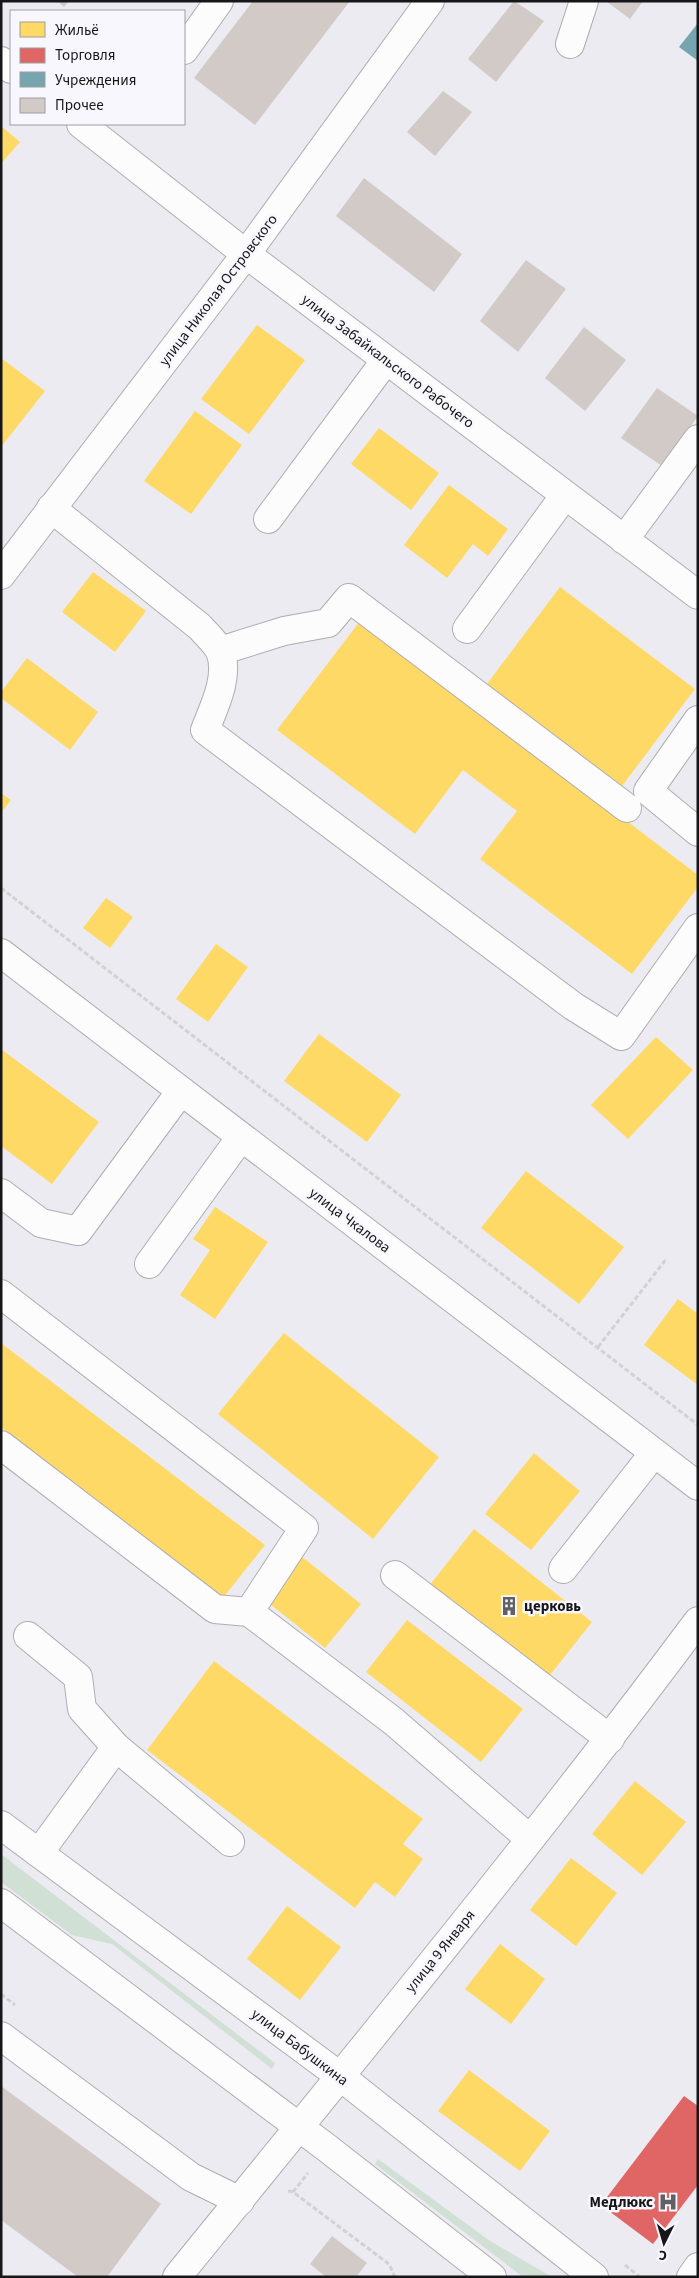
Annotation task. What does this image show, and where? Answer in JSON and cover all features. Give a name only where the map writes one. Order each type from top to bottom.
[{"type":"street","points":[[185,49],[219,1]]},
{"type":"street","name":"улица Николая Островского","points":[[3,567],[246,254],[430,1]]},
{"type":"street","points":[[570,44],[584,1]]},
{"type":"street","name":"улица Забайкальского Рабочего","points":[[82,125],[246,254],[698,595]]},
{"type":"street","points":[[268,519],[386,360]]},
{"type":"street","points":[[624,540],[698,439]]},
{"type":"street","points":[[467,629],[565,495]]},
{"type":"street","points":[[50,508],[200,627],[220,651],[224,673],[215,706],[205,730],[573,1006],[621,1036],[698,928]]},
{"type":"street","points":[[220,651],[284,631],[328,623],[349,598],[627,808]]},
{"type":"street","points":[[698,720],[648,791],[698,832]]},
{"type":"street","name":"улица Чкалова","points":[[1,953],[698,1486]]},
{"type":"street","points":[[1,1193],[42,1223],[78,1231],[181,1091]]},
{"type":"street","points":[[149,1264],[241,1137]]},
{"type":"street","points":[[1,1294],[304,1528],[249,1612]]},
{"type":"street","points":[[1,1445],[216,1610],[249,1612],[394,1721],[530,1839]]},
{"type":"street","points":[[563,1569],[654,1453]]},
{"type":"street","points":[[395,1575],[610,1739]]},
{"type":"street","name":"улица 9 Января","points":[[187,2272],[240,2201],[610,1739],[698,1621]]},
{"type":"street","points":[[28,1636],[78,1677],[82,1708],[116,1747],[230,1842]]},
{"type":"street","points":[[39,1853],[116,1747]]},
{"type":"street","name":"улица Бабушкина","points":[[1,1825],[341,2077],[594,2277]]},
{"type":"street","points":[[1,1903],[299,2128],[492,2277]]},
{"type":"street","points":[[1,2036],[190,2177],[240,2201]]},
{"type":"street","points":[[691,2277],[698,2267]]},
{"type":"path","points":[[1,888],[698,1425]]},
{"type":"path","points":[[598,1347],[666,1258]]},
{"type":"path","points":[[1,1994],[17,2006]]},
{"type":"path","points":[[257,2180],[293,2192],[389,2264],[395,2277]]},
{"type":"green space","points":[[1,1854],[275,2063],[272,2069],[112,1944],[72,1935],[1,1882]]},
{"type":"green space","points":[[378,2159],[490,2241],[552,2277],[523,2277],[375,2164]]},
{"type":"building: Жильё","points":[[1,126],[20,142],[1,164]]},
{"type":"building: Жильё","points":[[257,325],[305,360],[249,434],[201,399]]},
{"type":"building: Жильё","points":[[1,358],[45,391],[1,447]]},
{"type":"building: Жильё","points":[[195,411],[242,445],[191,514],[144,481]]},
{"type":"building: Жильё","points":[[379,428],[439,473],[411,510],[351,464]]},
{"type":"building: Жильё","points":[[449,485],[508,529],[488,556],[473,544],[447,578],[404,545]]},
{"type":"building: Жильё","points":[[93,572],[146,611],[115,652],[62,612]]},
{"type":"building: Жильё","points":[[560,587],[695,689],[607,806],[698,875],[698,887],[632,974],[480,859],[517,811],[463,770],[415,834],[277,730],[360,621],[471,705]]},
{"type":"building: Жильё","points":[[27,658],[98,712],[70,750],[1,698],[1,692]]},
{"type":"building: Жильё","points":[[1,793],[11,800],[1,813]]},
{"type":"building: Жильё","points":[[106,898],[133,917],[110,948],[83,928]]},
{"type":"building: Жильё","points":[[216,944],[248,967],[208,1022],[176,999]]},
{"type":"building: Жильё","points":[[319,1034],[401,1095],[367,1142],[284,1081]]},
{"type":"building: Жильё","points":[[656,1037],[693,1070],[628,1139],[591,1105]]},
{"type":"building: Жильё","points":[[1,1049],[99,1122],[52,1184],[1,1146]]},
{"type":"building: Жильё","points":[[526,1171],[624,1247],[579,1304],[481,1228]]},
{"type":"building: Жильё","points":[[215,1207],[268,1242],[215,1319],[180,1295],[210,1250],[193,1239]]},
{"type":"building: Жильё","points":[[678,1299],[698,1314],[698,1385],[644,1345]]},
{"type":"building: Жильё","points":[[284,1333],[439,1457],[373,1539],[218,1414]]},
{"type":"building: Жильё","points":[[1,1343],[265,1545],[223,1598],[1,1427]]},
{"type":"building: Жильё","points":[[534,1453],[580,1491],[531,1550],[485,1514]]},
{"type":"building: Жильё","name":"церковь","points":[[474,1529],[592,1622],[543,1684],[425,1591]]},
{"type":"building: Жильё","points":[[301,1556],[361,1604],[325,1648],[265,1600]]},
{"type":"building: Жильё","points":[[407,1620],[523,1709],[481,1762],[366,1672]]},
{"type":"building: Жильё","points":[[214,1661],[423,1819],[403,1844],[423,1859],[395,1897],[375,1882],[355,1908],[147,1750]]},
{"type":"building: Жильё","points":[[635,1781],[686,1822],[642,1875],[592,1834]]},
{"type":"building: Жильё","points":[[571,1858],[617,1893],[576,1946],[530,1910]]},
{"type":"building: Жильё","points":[[287,1906],[341,1947],[300,2000],[247,1959]]},
{"type":"building: Жильё","points":[[500,1944],[545,1979],[511,2024],[465,1989]]},
{"type":"building: Жильё","points":[[469,2070],[550,2131],[520,2171],[438,2111]]},
{"type":"building: Торговля","points":[[684,2096],[698,2106],[698,2185],[653,2244],[601,2205]]},
{"type":"building: Учреждения","points":[[698,23],[698,61],[679,47]]},
{"type":"building: Прочее","points":[[57,1],[69,1],[64,7]]},
{"type":"building: Прочее","points":[[253,1],[350,1],[255,125],[194,78]]},
{"type":"building: Прочее","points":[[514,1],[544,21],[496,82],[468,59]]},
{"type":"building: Прочее","points":[[606,1],[643,1],[630,19]]},
{"type":"building: Прочее","points":[[443,91],[472,112],[435,156],[407,132]]},
{"type":"building: Прочее","points":[[364,178],[462,254],[434,292],[336,216]]},
{"type":"building: Прочее","points":[[526,260],[566,289],[518,352],[480,321]]},
{"type":"building: Прочее","points":[[584,327],[626,360],[585,411],[545,378]]},
{"type":"building: Прочее","points":[[657,388],[698,416],[662,466],[621,438]]},
{"type":"building: Прочее","points":[[1,2086],[161,2204],[107,2277],[78,2277],[1,2220]]},
{"type":"building: Прочее","points":[[332,2236],[367,2263],[356,2277],[326,2277],[310,2264]]},
{"type":"place","name":"церковь","points":[[509,1606]]},
{"type":"place","name":"Медлюкс","points":[[668,2202]]}]
